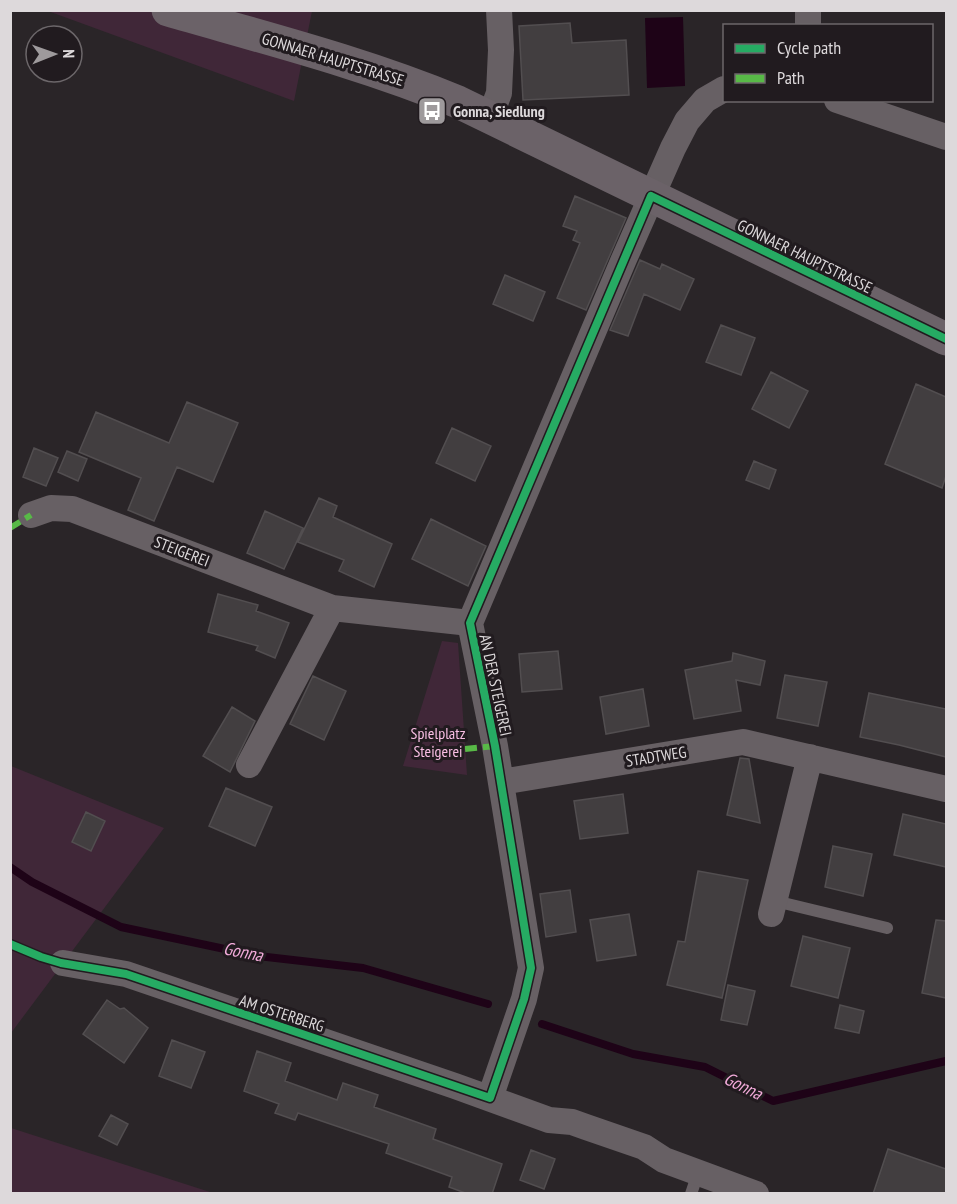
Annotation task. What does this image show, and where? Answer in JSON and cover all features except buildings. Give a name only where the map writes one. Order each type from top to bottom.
[{"type":"main road","name":"GONNAER HAUPTSTRASSE","points":[[168,10],[393,77],[458,102],[946,339]]},
{"type":"street","points":[[490,117],[499,93],[501,50],[499,10]]},
{"type":"street","name":"AN DER STEIGEREI","points":[[490,1098],[524,999],[531,968],[501,782],[470,623],[651,196],[687,121],[705,100],[723,90]]},
{"type":"street","points":[[843,102],[946,137]]},
{"type":"street","name":"STEIGEREI","points":[[31,515],[51,508],[72,509],[332,608],[470,623]]},
{"type":"street","points":[[249,765],[332,608]]},
{"type":"street","name":"STADTWEG","points":[[501,782],[743,742],[946,789]]},
{"type":"street","points":[[773,907],[810,758]]},
{"type":"street","name":"AM OSTERBERG","points":[[63,963],[126,974],[549,1120],[577,1124],[639,1145],[664,1160],[694,1183],[756,1194]]},
{"type":"lane","points":[[773,907],[887,928]]},
{"type":"green space","points":[[48,11],[312,11],[294,101]]},
{"type":"green space","name":"Spielplatz Steigerei","points":[[442,641],[458,643],[467,775],[403,766]]},
{"type":"green space","points":[[11,766],[164,828],[11,1033]]},
{"type":"green space","points":[[11,1128],[213,1193],[11,1193]]},
{"type":"shaded area","points":[[683,17],[685,86],[647,88],[645,18]]},
{"type":"waterway","name":"Gonna","points":[[10,867],[32,882],[121,927],[258,956],[363,968],[488,1004]]},
{"type":"waterway","name":"Gonna","points":[[542,1024],[633,1054],[705,1067],[773,1101],[946,1061]]},
{"type":"marked path","points":[[10,528],[31,515]]},
{"type":"marked path","points":[[465,749],[495,746]]},
{"type":"cycle path","points":[[10,944],[61,963],[126,974],[490,1098],[524,999],[531,968],[495,746],[470,623],[651,196],[946,339]]},
{"type":"place","name":"Gonna, Siedlung","points":[[432,111]]}]
